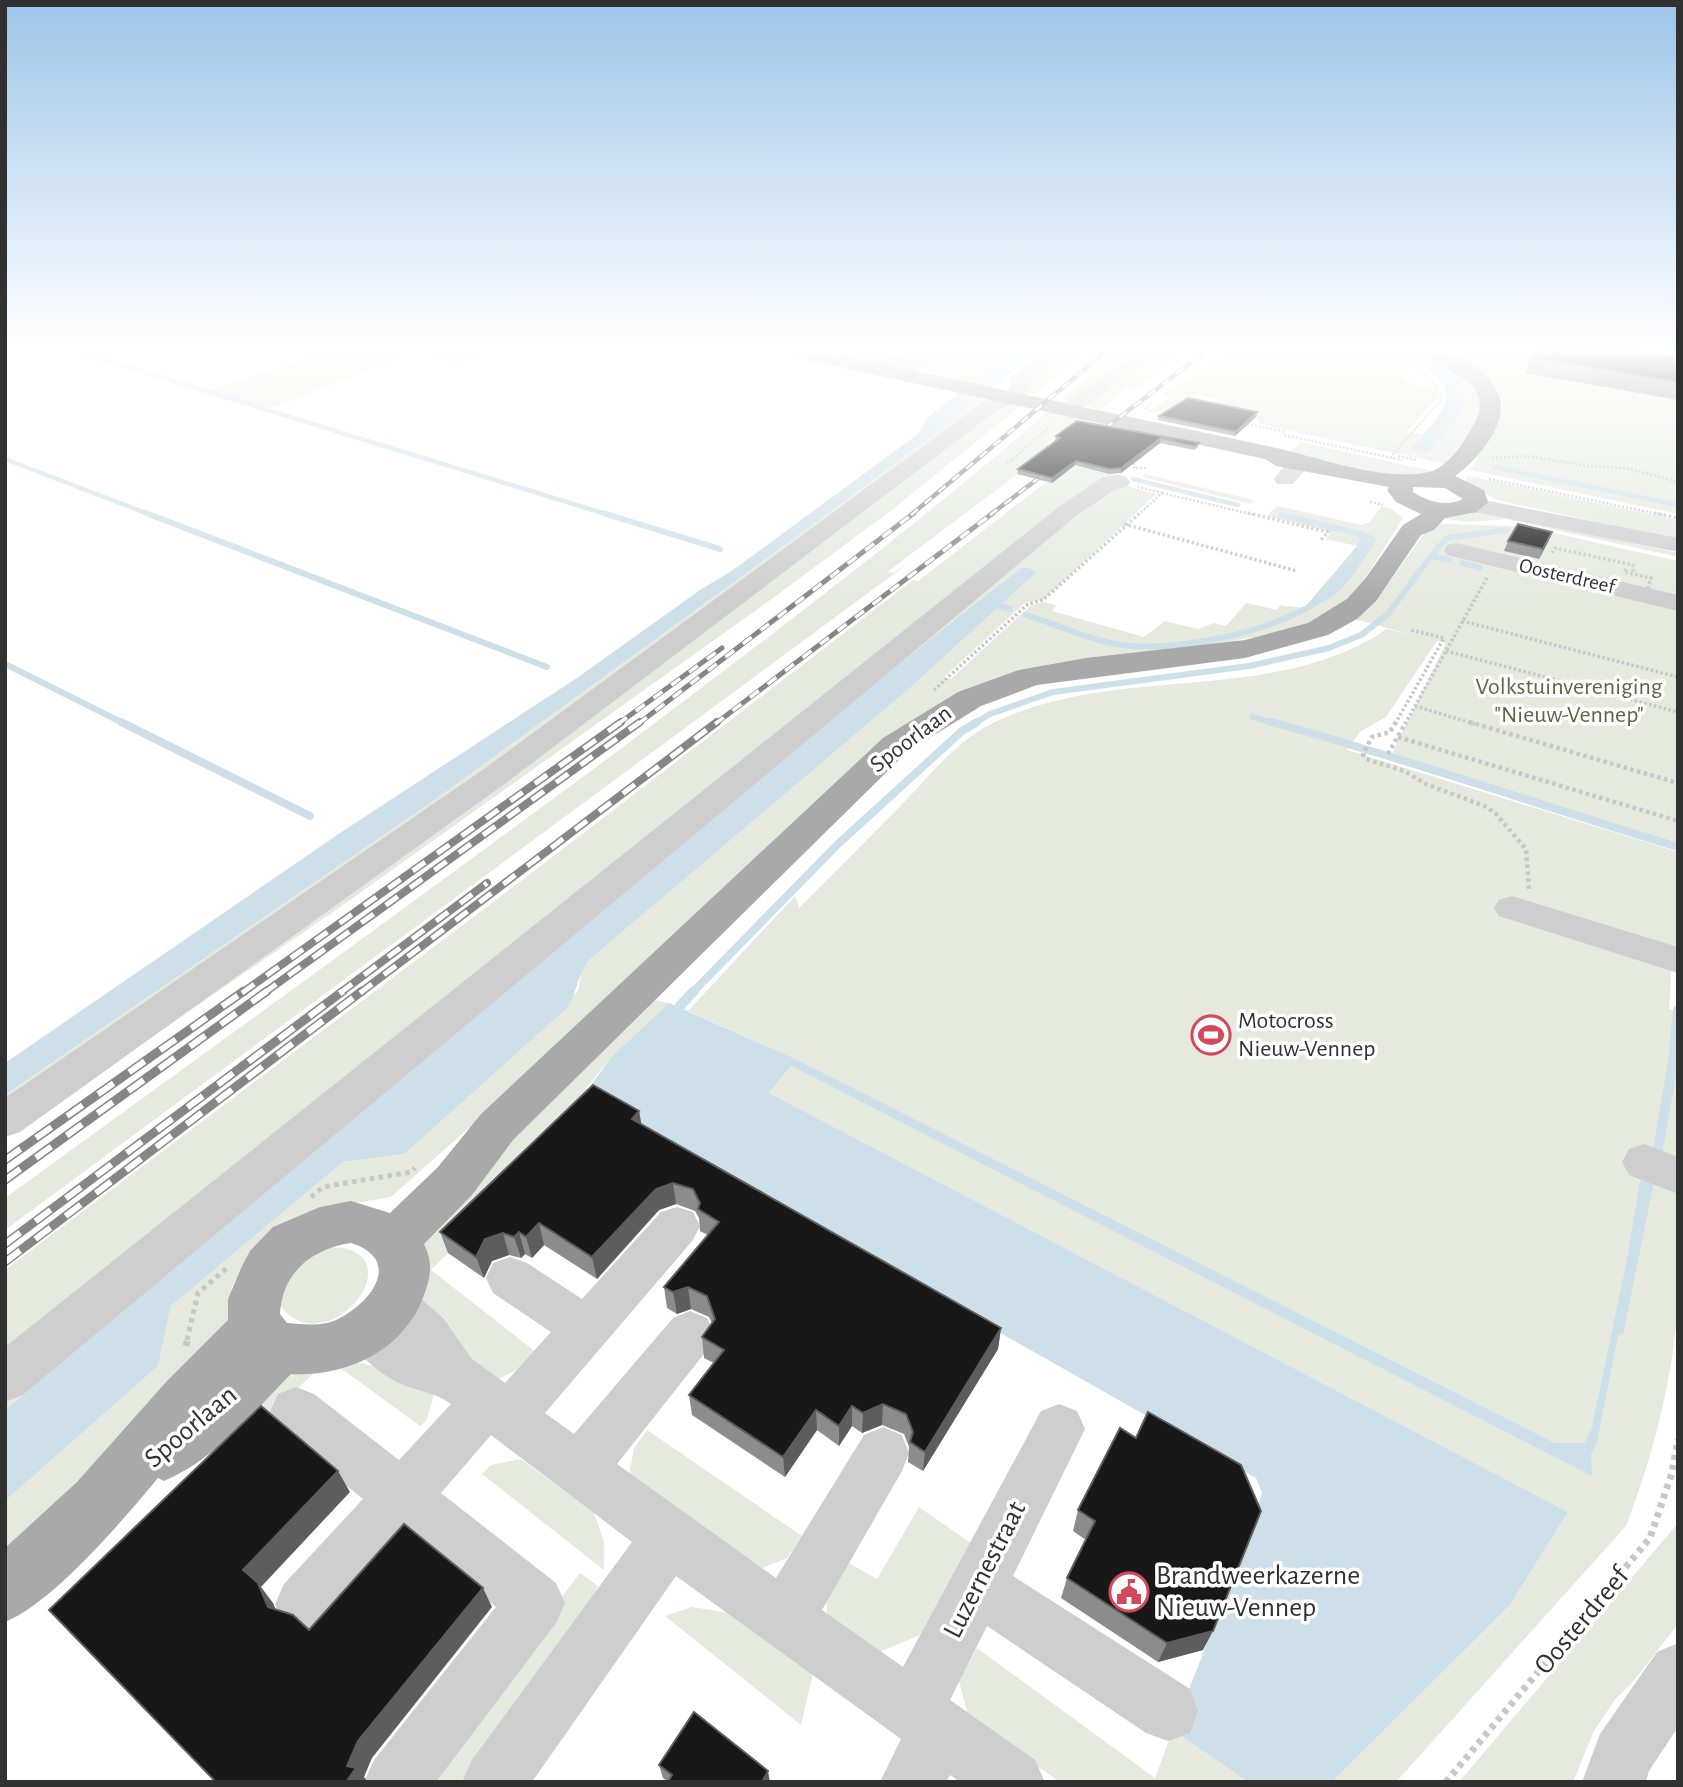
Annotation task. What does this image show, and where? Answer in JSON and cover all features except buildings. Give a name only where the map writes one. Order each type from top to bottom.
[{"type":"main road","points":[[1165,435],[1254,452],[1292,471],[1347,474],[1401,486],[1460,477]]},
{"type":"main road","points":[[1401,486],[1409,500],[1424,514],[1460,477],[1481,435]]},
{"type":"main road","name":"Spoorlaan","points":[[382,1232],[455,1181],[497,1127],[895,745],[929,720],[976,695],[1025,678],[1084,667],[1248,647],[1317,629],[1344,615],[1362,599],[1424,514]]},
{"type":"main road","points":[[351,1222],[382,1232],[403,1253],[406,1269],[403,1287],[381,1318],[347,1344],[323,1351],[300,1352],[269,1337],[253,1311],[254,1293],[274,1258],[290,1243],[330,1225],[351,1222]]},
{"type":"main road","name":"Spoorlaan","points":[[5,1591],[98,1503],[207,1418],[269,1337]]},
{"type":"street","points":[[5,1120],[495,776],[951,435]]},
{"type":"street","points":[[5,1378],[1068,511],[1111,482],[1134,472]]},
{"type":"street","points":[[1460,477],[1546,517],[1678,545]]},
{"type":"street","name":"Oosterdreef","points":[[1456,550],[1678,603]]},
{"type":"street","points":[[1521,911],[1678,960]]},
{"type":"street","points":[[304,1604],[401,1497],[484,1398],[586,1328],[677,1226]]},
{"type":"street","points":[[510,1278],[586,1328]]},
{"type":"street","points":[[381,1318],[412,1364],[484,1398],[784,1619],[921,1741],[1011,1781]]},
{"type":"street","points":[[579,1469],[690,1334]]},
{"type":"street","points":[[296,1412],[536,1603],[396,1782]]},
{"type":"street","name":"Luzernestraat","points":[[921,1741],[977,1586],[1059,1429]]},
{"type":"street","points":[[784,1619],[883,1453]]},
{"type":"street","points":[[494,1782],[670,1537]]},
{"type":"street","points":[[977,1586],[1168,1711]]},
{"type":"street","points":[[1614,1782],[1622,1756],[1678,1673]]},
{"type":"path","points":[[1007,464],[1040,435]]},
{"type":"path","points":[[1288,435],[1392,456],[1460,477],[1678,517]]},
{"type":"path","points":[[1392,456],[1410,435]]},
{"type":"path","points":[[1144,454],[1133,465],[1134,472],[1162,493],[1328,532],[1320,541]]},
{"type":"path","points":[[1392,456],[1460,477],[1678,517]]},
{"type":"path","points":[[1460,477],[1527,456],[1588,466],[1626,468],[1678,482]]},
{"type":"path","points":[[1043,600],[1124,524],[1162,493]]},
{"type":"path","points":[[1124,524],[1297,571]]},
{"type":"path","points":[[1555,548],[1559,540]]},
{"type":"path","points":[[1627,566],[1624,572],[1651,578],[1647,590]]},
{"type":"path","points":[[1388,754],[1489,574]]},
{"type":"path","points":[[1462,621],[1678,677]]},
{"type":"path","points":[[1411,630],[1444,638],[1390,732],[1372,737],[1363,754],[1366,759],[1404,771],[1426,785],[1487,807],[1496,814],[1526,849],[1521,911]]},
{"type":"path","points":[[1446,651],[1678,712]]},
{"type":"path","points":[[1415,706],[1678,783]]},
{"type":"path","points":[[1398,737],[1678,821]]},
{"type":"path","name":"Oosterdreef","points":[[1446,1782],[1650,1538],[1672,1472],[1678,1439]]},
{"type":"green space","points":[[932,435],[945,435],[816,532],[5,1113],[5,1095],[429,804]]},
{"type":"green space","points":[[955,435],[984,435],[893,509],[773,598],[336,910],[5,1138],[5,1127]]},
{"type":"green space","points":[[1020,435],[1058,435],[1047,444],[1053,446],[1014,472],[1018,474],[887,572],[893,573],[914,559],[5,1230],[5,1198],[667,714],[888,544]]},
{"type":"green space","points":[[1313,435],[1421,435],[1410,450],[1428,453],[1442,435],[1467,435],[1445,464]]},
{"type":"green space","points":[[1489,435],[1678,435],[1678,503],[1488,466],[1678,506],[1678,514],[1471,470]]},
{"type":"green space","points":[[1301,442],[1436,472],[1405,478],[1286,456]]},
{"type":"green space","points":[[1072,462],[1119,475],[5,1371],[5,1270]]},
{"type":"green space","points":[[1145,474],[1254,500],[1251,504],[1142,477]]},
{"type":"green space","points":[[1467,476],[1678,520],[1678,540],[1497,500],[1467,483]]},
{"type":"green space","points":[[1115,483],[1156,494],[1043,600],[1026,602],[943,678],[951,679],[1030,606],[1043,602],[1057,605],[1052,611],[1144,637],[1165,621],[1198,629],[1214,623],[1226,626],[1246,603],[1277,610],[1280,605],[1316,606],[1328,601],[1337,592],[1350,568],[1361,536],[1357,546],[1326,539],[1331,532],[1266,516],[1278,506],[1362,525],[1370,522],[1381,507],[1392,509],[1403,518],[1356,593],[1330,614],[1298,629],[960,692],[391,1197],[333,1207],[242,1269],[232,1287],[229,1322],[213,1354],[5,1558],[5,1501],[158,1366],[171,1306],[343,1162],[404,1154],[578,991],[582,969],[589,960],[910,688],[1037,572],[1029,567],[1021,568],[865,690],[5,1410],[5,1386]]},
{"type":"green space","points":[[1483,510],[1678,553],[1678,557],[1506,519],[1466,522],[1437,517]]},
{"type":"green space","name":"Motocross Nieuw-Vennep","points":[[1432,523],[1527,527],[1678,561],[1678,845],[1391,756],[1446,643],[1437,641],[1386,717],[1361,731],[1347,750],[1678,852],[1678,946],[1673,946],[1669,1009],[1678,1012],[1678,1304],[1672,1360],[1660,1417],[1626,1526],[1396,1782],[1332,1782],[1510,1605],[1568,1512],[769,1093],[791,1066],[1591,1475],[1591,1455],[1597,1443],[1647,1181],[1640,1180],[1627,1258],[1591,1430],[1584,1443],[1555,1443],[796,1059],[688,1011],[795,896],[799,908],[945,759],[965,740],[989,725],[1037,706],[1087,694],[1242,677],[1293,668],[1341,653],[1387,629],[1412,635],[1355,619],[1390,581]]},
{"type":"green space","points":[[655,1000],[669,1003],[612,1056],[586,1088],[596,1104],[431,1270],[536,1352],[518,1369],[498,1379],[445,1337],[422,1310],[416,1268],[428,1226],[434,1214]]},
{"type":"green space","points":[[326,1247],[354,1252],[367,1264],[367,1282],[357,1300],[341,1315],[320,1323],[299,1321],[279,1304],[290,1269]]},
{"type":"green space","points":[[352,1361],[389,1370],[435,1392],[426,1421],[420,1426],[342,1369],[316,1371],[247,1436],[221,1418],[271,1377]]},
{"type":"green space","points":[[647,1430],[802,1536],[787,1558],[757,1570],[629,1476],[634,1448]]},
{"type":"green space","points":[[521,1459],[594,1513],[604,1542],[604,1570],[482,1474],[491,1465]]},
{"type":"green space","points":[[919,1507],[972,1544],[920,1635],[875,1654],[827,1619],[826,1581],[840,1558],[877,1579]]},
{"type":"green space","points":[[1678,1523],[1678,1624],[1636,1678],[1614,1701],[1594,1731],[1573,1782],[1459,1782]]},
{"type":"green space","points":[[580,1573],[598,1586],[587,1615],[465,1782],[422,1782]]},
{"type":"green space","points":[[692,1607],[729,1613],[813,1673],[801,1725],[665,1616]]},
{"type":"green space","points":[[977,1648],[1155,1778],[1173,1730],[1248,1782],[1060,1782],[969,1719],[959,1681]]},
{"type":"shaded area","points":[[916,435],[932,435],[429,804],[5,1095],[5,1063],[343,831],[577,678],[700,590],[733,570]]},
{"type":"shaded area","points":[[1422,435],[1442,435],[1428,453],[1410,450]]},
{"type":"shaded area","points":[[1366,534],[1378,538],[1348,582],[1328,600],[1305,607],[1357,546],[1361,536]]},
{"type":"shaded area","points":[[1028,567],[1037,572],[910,688],[589,960],[567,1008],[404,1154],[343,1162],[171,1306],[158,1366],[5,1501],[5,1410],[865,690],[1021,568]]},
{"type":"shaded area","points":[[669,1003],[796,1059],[1555,1443],[1584,1443],[1591,1430],[1627,1258],[1640,1180],[1648,1181],[1597,1443],[1591,1455],[1592,1476],[791,1066],[769,1093],[1568,1512],[1510,1605],[1332,1782],[1248,1782],[1173,1730],[1251,1531],[1262,1493],[1256,1478],[583,1096],[612,1056]]},
{"type":"waterway","points":[[350,435],[609,515]]},
{"type":"waterway","points":[[5,459],[151,515]]},
{"type":"waterway","points":[[1494,467],[1678,505]]},
{"type":"waterway","points":[[1133,479],[1238,505]]},
{"type":"waterway","points":[[146,513],[547,667]]},
{"type":"waterway","points":[[603,513],[720,549]]},
{"type":"waterway","points":[[1281,515],[1364,535],[1369,538],[1368,542]]},
{"type":"waterway","points":[[1431,556],[1447,538],[1507,530]]},
{"type":"waterway","points":[[974,724],[990,714],[1053,692],[1249,666],[1329,648],[1361,635],[1387,615],[1431,556]]},
{"type":"waterway","points":[[1431,556],[1449,560]]},
{"type":"waterway","points":[[1462,563],[1480,568]]},
{"type":"waterway","points":[[1026,615],[1117,644],[1176,645],[1252,630],[1298,613],[1317,602]]},
{"type":"waterway","points":[[989,603],[1010,609]]},
{"type":"waterway","points":[[5,664],[121,722]]},
{"type":"waterway","points":[[1253,717],[1277,724]]},
{"type":"waterway","points":[[121,722],[310,816]]},
{"type":"waterway","points":[[121,722],[125,724]]},
{"type":"waterway","points":[[692,993],[838,844],[962,731],[977,722]]},
{"type":"waterway","points":[[1271,722],[1373,751],[1678,847]]},
{"type":"waterway","points":[[677,1015],[679,1007],[694,991]]},
{"type":"waterway","points":[[1658,1149],[1673,1063],[1678,1010]]},
{"type":"waterway","points":[[1619,1330],[1649,1181]]},
{"type":"railway","points":[[911,515],[1006,435]]},
{"type":"railway","points":[[1091,439],[1096,435]]},
{"type":"railway","points":[[990,515],[1052,468]]},
{"type":"railway","points":[[638,724],[914,513]]},
{"type":"railway","points":[[715,724],[993,513]]},
{"type":"railway","points":[[618,724],[722,648]]},
{"type":"railway","points":[[242,993],[621,722]]},
{"type":"railway","points":[[264,993],[640,722]]},
{"type":"railway","points":[[360,993],[717,722]]},
{"type":"railway","points":[[340,993],[487,883]]},
{"type":"railway","points":[[5,1160],[244,991]]},
{"type":"railway","points":[[5,1180],[267,991]]},
{"type":"railway","points":[[5,1244],[343,991]]},
{"type":"railway","points":[[5,1262],[362,991]]},
{"type":"place","name":"Motocross Nieuw-Vennep","points":[[1211,1035]]},
{"type":"place","name":"Brandweerkazerne Nieuw-Vennep","points":[[1129,1592]]},
{"type":"park label","name":"Volkstuinvereniging \"Nieuw-Vennep\"","points":[[1569,701]]}]
